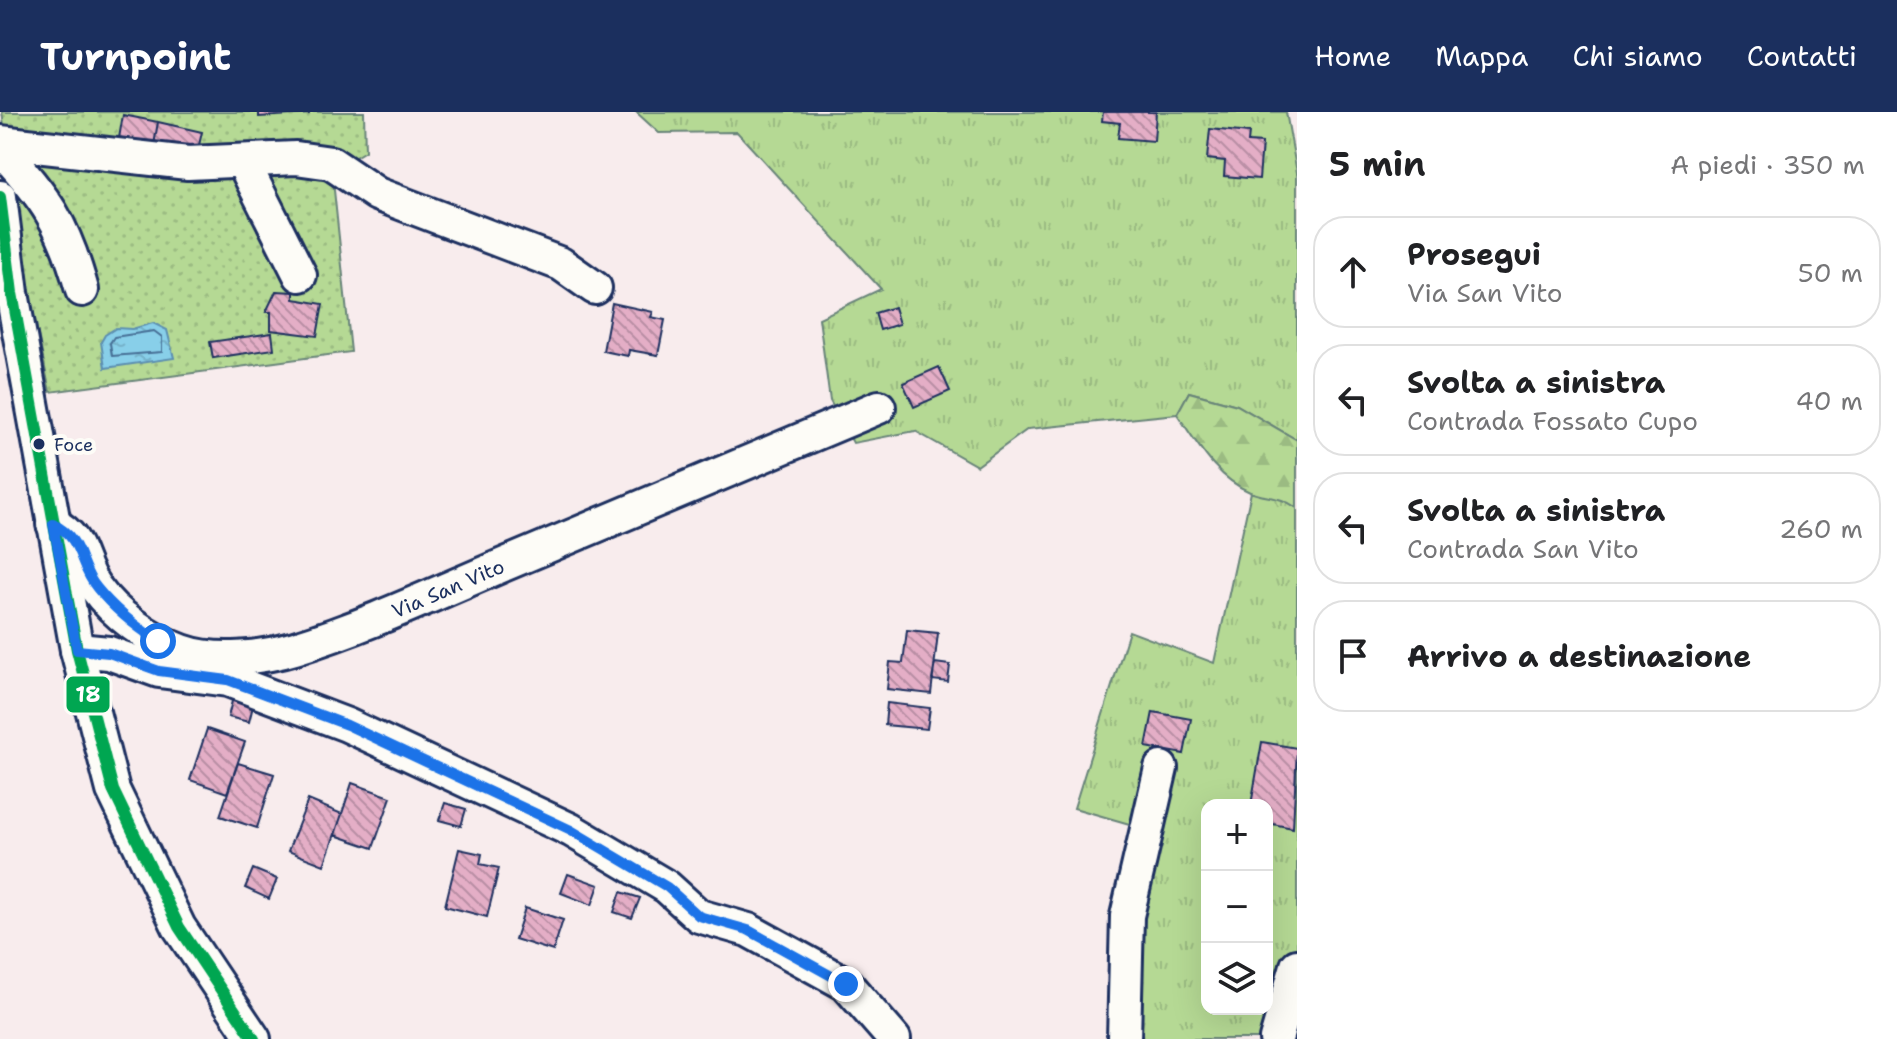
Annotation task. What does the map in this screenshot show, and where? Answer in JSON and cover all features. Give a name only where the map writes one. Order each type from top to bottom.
[{"type":"street","points":[[0,142],[188,163],[296,158],[331,163],[377,194],[561,264],[595,288]]},
{"type":"street","points":[[0,148],[42,193],[69,241],[82,290]]},
{"type":"street","points":[[243,162],[300,275]]},
{"type":"street","points":[[0,197],[12,293],[77,650],[113,790],[179,927],[254,1039]]},
{"type":"street","name":"Via San Vito","points":[[53,524],[69,532],[95,586],[133,624],[158,641],[185,652],[231,657],[265,655],[296,647],[432,595],[879,407]]},
{"type":"street","points":[[77,650],[109,653],[159,671],[228,680],[347,725],[557,824],[667,887],[699,916],[748,930],[846,984],[894,1039]]},
{"type":"street","points":[[1124,1039],[1127,916],[1161,768]]},
{"type":"street","points":[[1276,1039],[1297,966]]},
{"type":"green space","points":[[2,112],[364,112],[365,151],[332,171],[351,352],[50,392],[29,291]]},
{"type":"green space","points":[[636,112],[1286,112],[1297,173],[1297,440],[1237,405],[1189,392],[1177,414],[1028,429],[977,466],[915,431],[853,443],[830,401],[819,318],[881,289],[737,132],[659,133]]},
{"type":"green space","points":[[1189,392],[1237,405],[1297,440],[1297,508],[1279,499],[1250,492],[1217,469],[1177,414]]},
{"type":"green space","points":[[1251,492],[1281,497],[1297,508],[1297,1039],[1110,1039],[1133,825],[1074,808],[1129,631],[1214,663]]},
{"type":"water","points":[[153,323],[167,330],[174,358],[105,368],[101,342],[105,335],[116,328],[132,329]]},
{"type":"building","points":[[259,112],[309,112],[309,114],[259,117]]},
{"type":"building","points":[[1103,112],[1156,112],[1154,141],[1118,138],[1120,123],[1102,121]]},
{"type":"building","points":[[123,115],[158,122],[154,145],[119,138]]},
{"type":"building","points":[[158,122],[202,132],[197,154],[154,145]]},
{"type":"building","points":[[1210,129],[1249,133],[1248,142],[1262,143],[1259,179],[1224,176],[1225,161],[1207,159]]},
{"type":"building","points":[[276,291],[294,292],[294,299],[323,304],[317,336],[271,330],[271,312],[266,312]]},
{"type":"building","points":[[612,303],[653,312],[651,317],[665,320],[658,355],[629,350],[628,356],[603,351]]},
{"type":"building","points":[[894,307],[899,324],[880,330],[875,313]]},
{"type":"building","points":[[272,333],[274,349],[213,358],[210,342]]},
{"type":"building","points":[[939,367],[950,391],[914,407],[903,383]]},
{"type":"building","points":[[907,630],[938,633],[931,694],[887,689],[890,662],[903,663]]},
{"type":"building","points":[[935,663],[950,665],[948,682],[932,680]]},
{"type":"building","points":[[233,697],[254,702],[249,722],[228,717]]},
{"type":"building","points":[[887,703],[930,708],[927,729],[885,725]]},
{"type":"building","points":[[1153,712],[1191,719],[1184,754],[1146,747]]},
{"type":"building","points":[[207,729],[245,742],[227,793],[190,780]]},
{"type":"building","points":[[1262,742],[1297,748],[1293,828],[1273,824],[1273,799],[1252,799]]},
{"type":"building","points":[[238,763],[274,774],[257,828],[220,816]]},
{"type":"building","points":[[352,783],[391,797],[373,848],[335,835]]},
{"type":"building","points":[[308,800],[342,814],[324,865],[288,851]]},
{"type":"building","points":[[445,803],[466,809],[461,826],[439,820]]},
{"type":"building","points":[[459,849],[482,854],[480,864],[499,868],[487,917],[445,906]]},
{"type":"building","points":[[253,869],[277,879],[269,899],[245,888]]},
{"type":"building","points":[[568,874],[599,885],[592,905],[561,893]]},
{"type":"building","points":[[621,892],[640,898],[632,918],[614,912]]},
{"type":"building","points":[[525,908],[563,920],[553,951],[515,939]]},
{"type":"transit line","name":"18","points":[[0,197],[12,293],[77,650],[113,790],[179,927],[254,1039]]},
{"type":"place","name":"Foce","points":[[39,444]]},
{"type":"route","points":[[158,641],[133,624],[95,586],[69,532],[53,524],[77,650],[109,653],[159,671],[228,680],[347,725],[571,830],[667,887],[699,916],[748,930],[846,984]]}]
